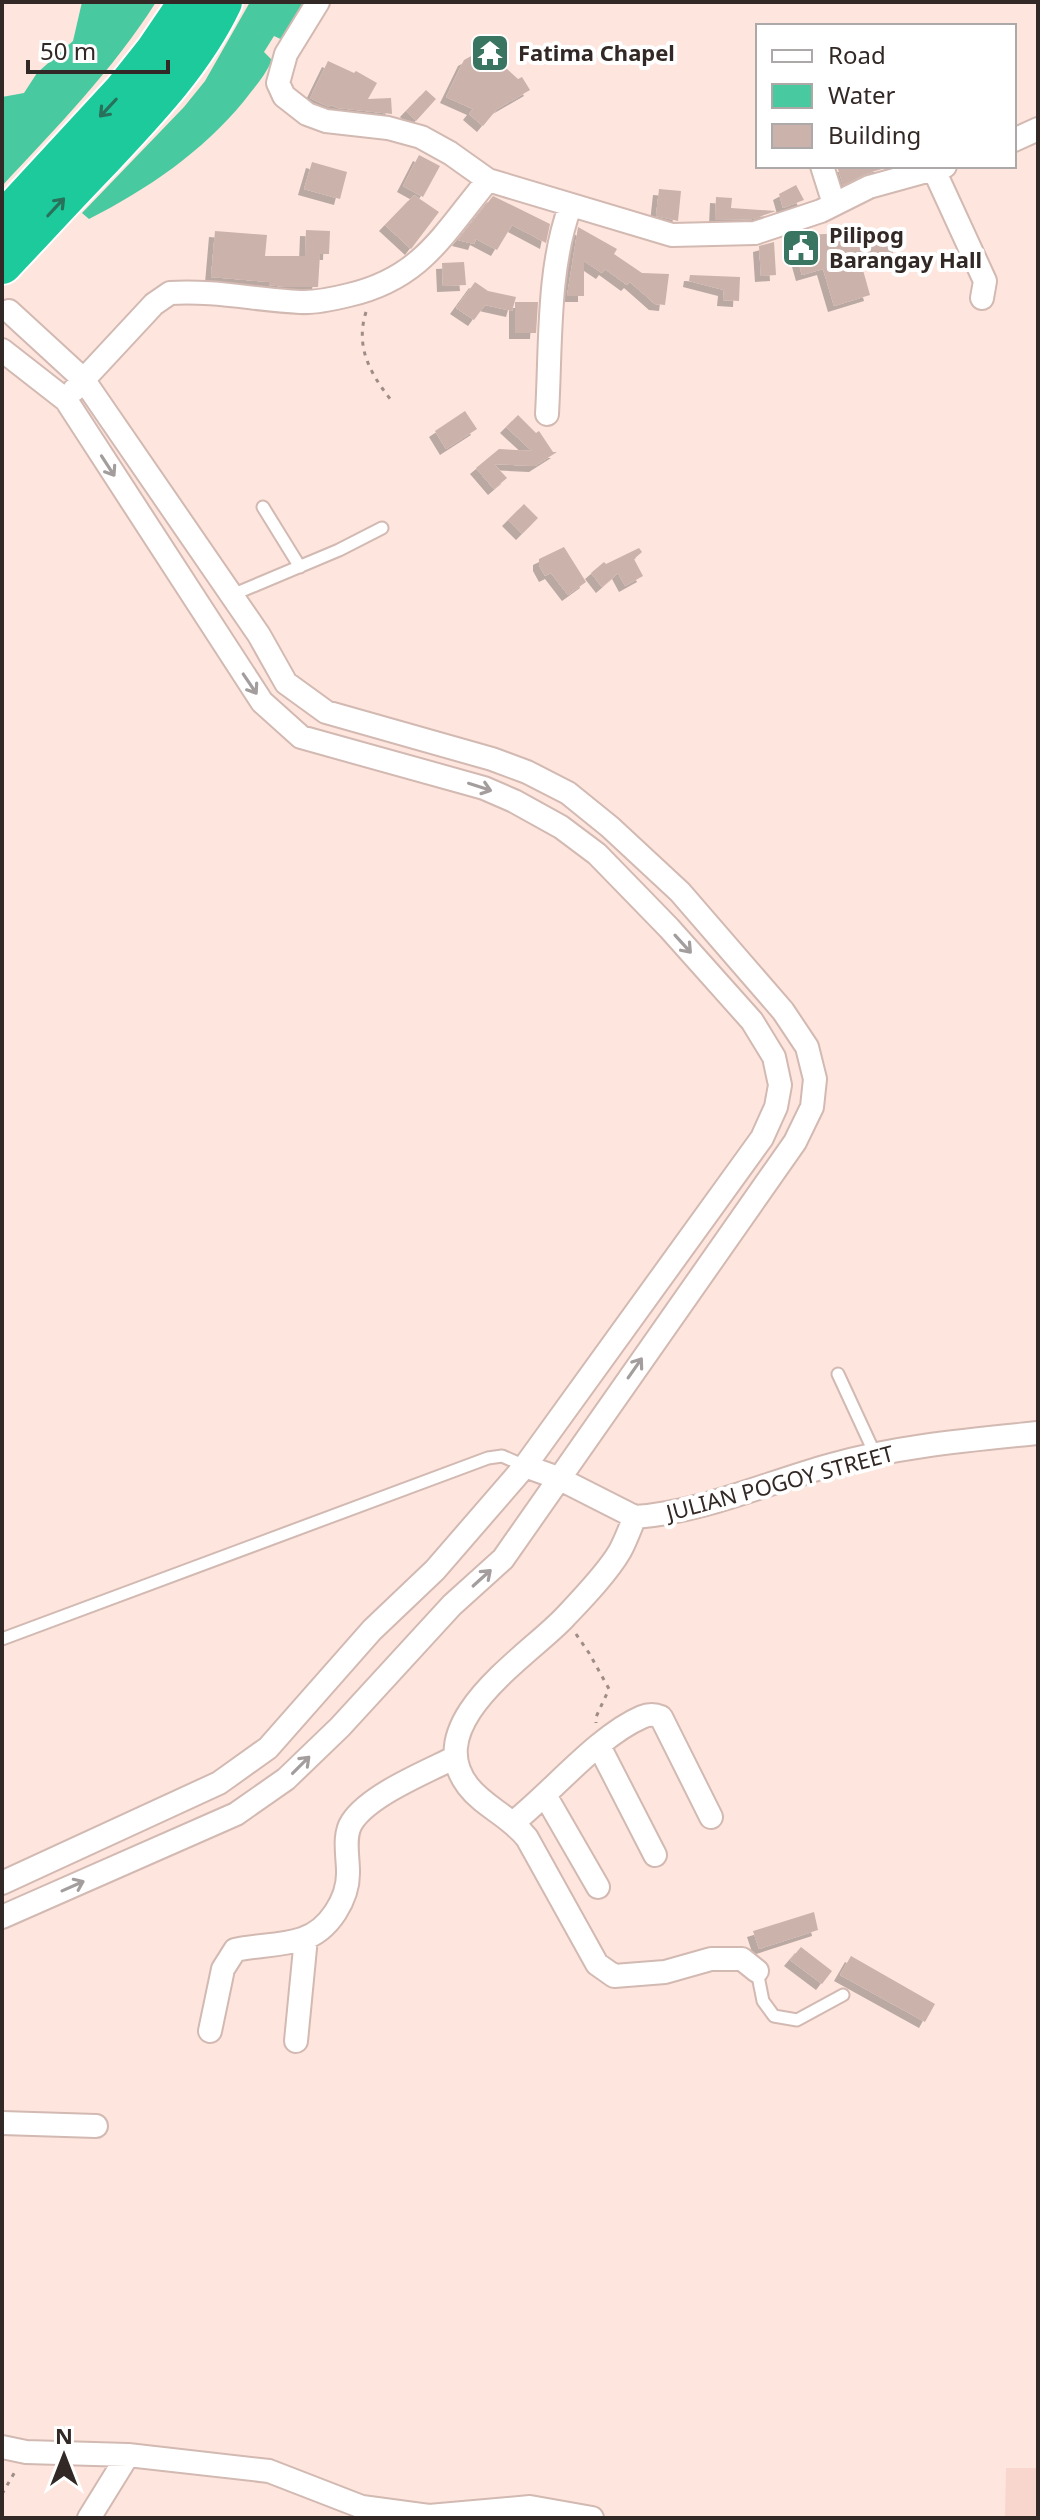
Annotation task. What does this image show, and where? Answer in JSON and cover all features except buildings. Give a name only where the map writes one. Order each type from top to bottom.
[{"type":"highway","points":[[2,223],[124,91],[189,2]]},
{"type":"highway","points":[[2,264],[146,111],[182,67],[222,2]]},
{"type":"street","points":[[318,2],[286,54],[278,83],[284,96],[307,114],[326,121],[388,128],[421,137],[488,180],[672,235],[755,233],[834,204],[869,187],[939,168],[985,281],[982,298]]},
{"type":"street","points":[[1016,139],[1038,129]]},
{"type":"street","points":[[823,168],[834,204]]},
{"type":"street","points":[[66,400],[154,304],[170,293],[304,303],[374,289],[409,271],[449,232],[488,180]]},
{"type":"street","points":[[547,414],[555,271],[562,229],[570,207]]},
{"type":"street","points":[[2,1917],[236,1814],[286,1779],[340,1727],[452,1605],[503,1559],[795,1142],[812,1107],[815,1079],[807,1047],[783,1011],[680,892],[568,793],[527,772],[492,759],[326,712],[286,683],[259,635],[83,379],[9,311]]},
{"type":"street","points":[[2,350],[66,400],[262,702],[301,737],[484,788],[561,827],[597,854],[669,928],[752,1021],[774,1057],[780,1085],[776,1107],[762,1138],[525,1466],[435,1570],[372,1630],[268,1748],[219,1783],[2,1883]]},
{"type":"street","name":"JULIAN POGOY STREET","points":[[456,1757],[458,1733],[471,1708],[506,1670],[564,1619],[619,1554],[635,1517],[694,1509],[767,1484],[875,1454],[1038,1433]]},
{"type":"street","points":[[525,1466],[558,1478],[635,1517]]},
{"type":"street","points":[[514,1822],[599,1746],[642,1717],[655,1714],[661,1717],[711,1817]]},
{"type":"street","points":[[599,1746],[655,1855]]},
{"type":"street","points":[[210,2031],[223,1969],[235,1950],[306,1938],[319,1929],[338,1909],[347,1888],[346,1851],[350,1824],[366,1808],[405,1782],[456,1757],[467,1785],[514,1822],[561,1897],[597,1964],[614,1976],[665,1972],[711,1959],[742,1959],[757,1971]]},
{"type":"street","points":[[545,1795],[598,1887]]},
{"type":"street","points":[[296,2041],[306,1938]]},
{"type":"street","points":[[2,2123],[96,2126]]},
{"type":"street","points":[[2,2447],[26,2452],[128,2455],[269,2471],[362,2507],[429,2516],[530,2507],[592,2518]]},
{"type":"street","points":[[89,2518],[128,2455]]},
{"type":"lane","points":[[263,507],[300,567]]},
{"type":"lane","points":[[232,595],[382,528]]},
{"type":"lane","points":[[838,1374],[875,1454]]},
{"type":"lane","points":[[2,1639],[488,1458],[502,1456],[525,1466]]},
{"type":"lane","points":[[757,1971],[763,2001],[774,2016],[797,2020],[843,1995]]},
{"type":"path","points":[[374,289],[363,319],[363,349],[370,372],[391,400]]},
{"type":"path","points":[[564,1619],[589,1653],[609,1689],[596,1717],[599,1746]]},
{"type":"path","points":[[2,2494],[26,2452]]},
{"type":"shaded area","points":[[1006,2468],[1038,2468],[1038,2518],[1005,2518]]},
{"type":"water","points":[[82,2],[156,2],[103,75],[2,186],[2,97],[24,93],[37,73],[73,41]]},
{"type":"water","points":[[250,2],[311,2],[287,42],[274,36],[264,52],[272,60],[266,71],[244,101],[210,137],[153,182],[89,219],[82,213],[205,81]]},
{"type":"place","name":"Fatima Chapel","points":[[490,53]]},
{"type":"place","name":"Pilipog Barangay Hall","points":[[801,248]]}]
